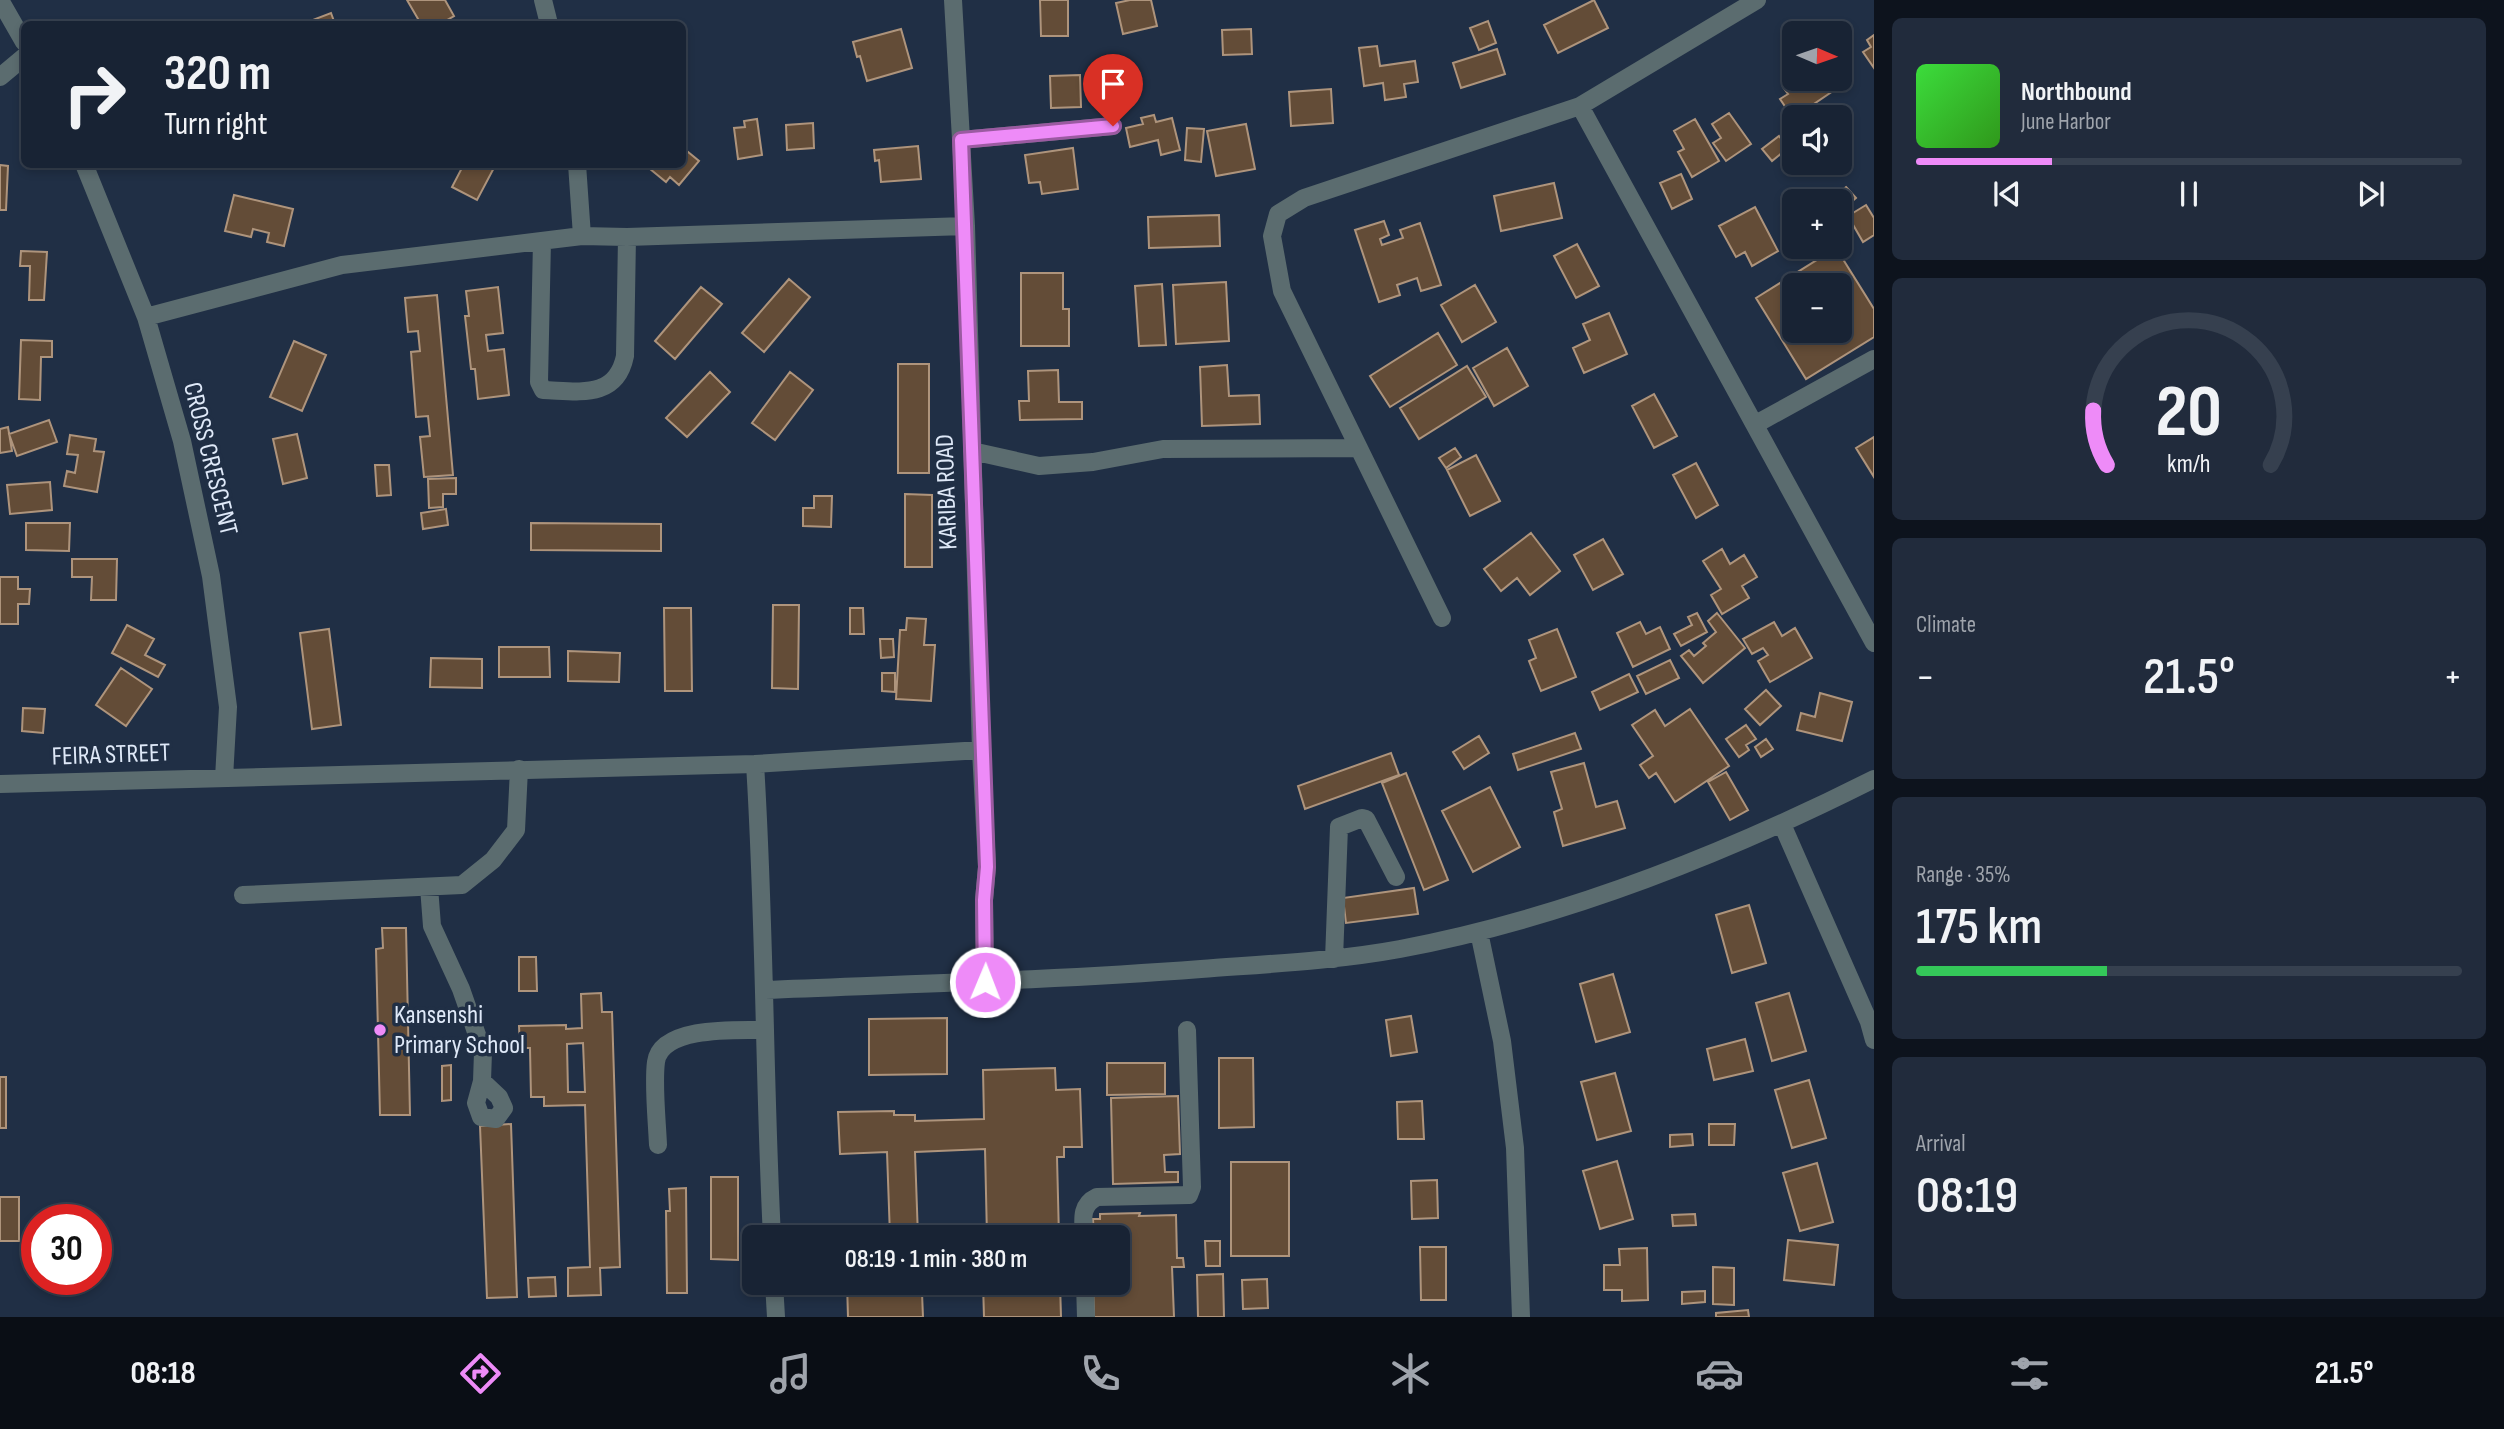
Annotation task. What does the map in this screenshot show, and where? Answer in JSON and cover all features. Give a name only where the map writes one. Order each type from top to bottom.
[{"type":"street","points":[[0,0],[21,37]]},
{"type":"street","points":[[543,0],[548,21]]},
{"type":"street","name":"KARIBA ROAD","points":[[953,0],[965,226],[987,867],[984,900],[985,982]]},
{"type":"street","points":[[1442,618],[1282,292],[1272,236],[1278,214],[1304,198],[1580,106],[1757,0]]},
{"type":"street","points":[[0,77],[21,60]]},
{"type":"street","points":[[1580,106],[1874,643]]},
{"type":"street","points":[[961,140],[1113,126]]},
{"type":"street","name":"CROSS CRESCENT","points":[[86,168],[146,317],[183,441],[211,576],[228,707],[224,778]]},
{"type":"street","points":[[577,168],[582,236]]},
{"type":"street","points":[[146,317],[342,265],[582,236],[628,237],[965,226]]},
{"type":"street","points":[[542,241],[539,382],[543,390],[584,391],[600,389],[622,371],[625,356],[628,237]]},
{"type":"street","points":[[1756,424],[1874,359]]},
{"type":"street","points":[[972,450],[1039,466],[1093,463],[1163,449],[1359,448]]},
{"type":"street","name":"FEIRA STREET","points":[[0,785],[755,764],[981,750]]},
{"type":"street","points":[[755,764],[772,1225]]},
{"type":"street","points":[[243,895],[462,885],[493,860],[516,830],[519,769]]},
{"type":"street","points":[[765,990],[1140,973],[1334,959],[1399,949],[1479,932],[1581,901],[1703,858],[1783,824],[1874,779]]},
{"type":"street","points":[[1334,959],[1339,827],[1362,818],[1367,819],[1396,877]]},
{"type":"street","points":[[1783,824],[1869,1022],[1874,1040]]},
{"type":"street","points":[[429,887],[432,926],[461,989],[484,1052],[482,1081]]},
{"type":"street","points":[[1479,932],[1502,1041],[1516,1147],[1521,1317]]},
{"type":"street","points":[[658,1144],[656,1059],[669,1042],[707,1031],[764,1030]]},
{"type":"street","points":[[1084,1225],[1083,1210],[1088,1201],[1097,1197],[1189,1195],[1192,1186],[1187,1030]]},
{"type":"street","points":[[775,1295],[776,1317]]},
{"type":"street","points":[[1085,1295],[1086,1317]]},
{"type":"building","points":[[407,0],[445,0],[454,16],[445,21],[419,21]]},
{"type":"building","points":[[1040,0],[1068,0],[1068,36],[1041,36]]},
{"type":"building","points":[[1151,0],[1157,26],[1123,34],[1116,3]]},
{"type":"building","points":[[1594,0],[1608,28],[1558,53],[1544,25]]},
{"type":"building","points":[[331,13],[334,21],[310,21]]},
{"type":"building","points":[[1488,21],[1496,43],[1479,50],[1470,28]]},
{"type":"building","points":[[901,29],[912,68],[867,81],[853,42]]},
{"type":"building","points":[[1251,29],[1252,54],[1223,55],[1222,30]]},
{"type":"building","points":[[1874,35],[1874,68],[1863,52],[1871,47],[1867,40]]},
{"type":"building","points":[[1377,46],[1380,66],[1415,61],[1418,82],[1404,84],[1406,97],[1385,100],[1383,83],[1364,86],[1359,48]]},
{"type":"building","points":[[1497,49],[1505,74],[1461,88],[1453,63]]},
{"type":"building","points":[[1080,75],[1081,107],[1051,108],[1050,76]]},
{"type":"building","points":[[1331,89],[1333,123],[1291,126],[1289,92]]},
{"type":"building","points":[[1786,91],[1833,91],[1812,105],[1784,105],[1780,99],[1788,94]]},
{"type":"building","points":[[1729,113],[1751,144],[1726,161],[1713,143],[1721,138],[1712,124]]},
{"type":"building","points":[[1154,115],[1156,122],[1172,118],[1180,150],[1161,155],[1158,140],[1130,147],[1126,128],[1143,124],[1141,118]]},
{"type":"building","points":[[757,119],[762,155],[738,159],[734,128],[745,127],[744,121]]},
{"type":"building","points":[[1695,119],[1719,161],[1692,177],[1678,152],[1684,149],[1674,131]]},
{"type":"building","points":[[813,123],[814,148],[787,150],[786,125]]},
{"type":"building","points":[[1246,124],[1255,169],[1216,176],[1207,131]]},
{"type":"building","points":[[1187,128],[1204,129],[1201,162],[1185,160]]},
{"type":"building","points":[[1779,136],[1782,140],[1782,153],[1772,161],[1762,149]]},
{"type":"building","points":[[918,146],[921,179],[881,182],[879,160],[875,161],[874,150]]},
{"type":"building","points":[[1073,148],[1078,189],[1042,194],[1040,182],[1029,183],[1025,155]]},
{"type":"building","points":[[686,150],[699,161],[679,185],[670,177],[666,182],[649,168],[686,168]]},
{"type":"building","points":[[0,165],[8,166],[6,210],[0,210]]},
{"type":"building","points":[[462,168],[494,168],[477,200],[452,187]]},
{"type":"building","points":[[1681,174],[1692,199],[1672,209],[1660,183]]},
{"type":"building","points":[[1554,183],[1562,218],[1501,231],[1494,196]]},
{"type":"building","points":[[234,195],[293,209],[284,246],[267,242],[269,233],[253,229],[251,237],[225,231]]},
{"type":"building","points":[[1866,205],[1874,218],[1874,235],[1863,242],[1852,223],[1852,214]]},
{"type":"building","points":[[1755,207],[1778,251],[1752,266],[1745,252],[1736,257],[1719,226]]},
{"type":"building","points":[[1219,215],[1220,246],[1149,248],[1148,217]]},
{"type":"building","points":[[1384,221],[1389,235],[1380,239],[1382,245],[1403,238],[1400,230],[1420,223],[1441,285],[1421,291],[1417,278],[1397,285],[1400,295],[1379,302],[1355,230]]},
{"type":"building","points":[[1577,244],[1599,286],[1576,298],[1554,256]]},
{"type":"building","points":[[21,251],[47,252],[44,300],[29,300],[30,266],[20,266]]},
{"type":"building","points":[[1818,259],[1843,259],[1852,273],[1796,273]]},
{"type":"building","points":[[1021,273],[1063,273],[1063,309],[1069,309],[1069,346],[1021,346]]},
{"type":"building","points":[[1852,274],[1874,309],[1874,337],[1806,379],[1784,343],[1852,343]]},
{"type":"building","points":[[789,279],[810,297],[764,352],[742,333]]},
{"type":"building","points":[[1226,282],[1229,341],[1176,344],[1173,285]]},
{"type":"building","points":[[1782,282],[1782,340],[1756,298]]},
{"type":"building","points":[[1162,284],[1166,345],[1139,346],[1135,286]]},
{"type":"building","points":[[1475,285],[1496,322],[1462,342],[1441,305]]},
{"type":"building","points":[[498,287],[503,333],[486,335],[488,351],[504,349],[509,395],[478,399],[475,369],[471,369],[465,316],[469,316],[466,291]]},
{"type":"building","points":[[701,287],[722,304],[675,359],[655,341]]},
{"type":"building","points":[[437,295],[453,475],[424,477],[420,437],[430,436],[428,416],[416,417],[411,352],[420,351],[418,331],[408,332],[405,298]]},
{"type":"building","points":[[1609,313],[1627,354],[1584,373],[1573,348],[1590,340],[1583,324]]},
{"type":"building","points":[[1438,333],[1457,365],[1390,407],[1370,376]]},
{"type":"building","points":[[21,340],[52,341],[52,357],[41,357],[40,400],[19,399]]},
{"type":"building","points":[[294,341],[326,355],[302,411],[270,397]]},
{"type":"building","points":[[1507,348],[1528,386],[1494,406],[1473,368]]},
{"type":"building","points":[[898,364],[929,364],[929,473],[898,473]]},
{"type":"building","points":[[1227,365],[1229,396],[1259,395],[1260,424],[1202,426],[1200,367]]},
{"type":"building","points":[[1467,366],[1486,397],[1419,439],[1400,408]]},
{"type":"building","points":[[1058,370],[1059,402],[1082,402],[1082,419],[1020,420],[1019,401],[1029,401],[1028,371]]},
{"type":"building","points":[[710,372],[730,392],[687,437],[666,418]]},
{"type":"building","points":[[790,372],[813,390],[775,440],[752,423]]},
{"type":"building","points":[[1654,394],[1677,436],[1654,448],[1632,406]]},
{"type":"building","points":[[49,420],[57,442],[17,456],[9,434]]},
{"type":"building","points":[[8,427],[12,451],[0,453],[0,429]]},
{"type":"building","points":[[297,434],[307,478],[283,484],[273,439]]},
{"type":"building","points":[[70,435],[96,439],[94,451],[104,452],[97,492],[64,486],[67,471],[75,473],[78,455],[67,454]]},
{"type":"building","points":[[1874,437],[1874,477],[1856,448]]},
{"type":"building","points":[[1455,448],[1461,457],[1446,468],[1439,458]]},
{"type":"building","points":[[1476,455],[1500,501],[1470,516],[1447,470]]},
{"type":"building","points":[[1696,463],[1718,505],[1696,518],[1673,475]]},
{"type":"building","points":[[375,465],[389,465],[391,495],[377,496]]},
{"type":"building","points":[[456,478],[456,494],[443,494],[443,507],[429,508],[428,479]]},
{"type":"building","points":[[50,482],[52,510],[10,514],[7,485]]},
{"type":"building","points":[[905,494],[932,495],[932,567],[905,567]]},
{"type":"building","points":[[814,496],[832,496],[831,527],[803,526],[803,508],[814,508]]},
{"type":"building","points":[[446,509],[448,525],[423,529],[421,513]]},
{"type":"building","points":[[26,523],[70,523],[69,551],[26,550]]},
{"type":"building","points":[[531,523],[661,524],[661,551],[531,550]]},
{"type":"building","points":[[1531,533],[1560,571],[1530,595],[1517,578],[1501,591],[1484,569]]},
{"type":"building","points":[[1603,539],[1623,574],[1593,590],[1574,555]]},
{"type":"building","points":[[1722,549],[1730,564],[1744,555],[1757,577],[1742,586],[1749,598],[1722,614],[1711,595],[1721,589],[1703,561]]},
{"type":"building","points":[[72,559],[117,559],[116,600],[91,600],[92,577],[72,577]]},
{"type":"building","points":[[0,577],[18,577],[18,589],[30,589],[29,604],[18,604],[18,624],[0,624]]},
{"type":"building","points":[[773,605],[799,605],[798,689],[772,688]]},
{"type":"building","points":[[664,608],[691,608],[692,691],[665,691]]},
{"type":"building","points":[[850,608],[863,608],[864,634],[850,634]]},
{"type":"building","points":[[1697,613],[1707,632],[1681,646],[1674,634],[1692,625],[1688,617]]},
{"type":"building","points":[[1717,613],[1745,648],[1703,683],[1681,656],[1689,650],[1694,656],[1706,646],[1703,643],[1716,632],[1708,621]]},
{"type":"building","points":[[907,618],[926,619],[924,645],[935,645],[931,701],[896,699],[900,630],[906,630]]},
{"type":"building","points":[[1640,622],[1646,634],[1660,627],[1670,649],[1633,667],[1617,633]]},
{"type":"building","points":[[1774,622],[1782,636],[1795,628],[1812,658],[1770,682],[1758,661],[1768,655],[1763,648],[1752,654],[1743,639]]},
{"type":"building","points":[[127,625],[154,639],[145,655],[165,665],[158,677],[112,653]]},
{"type":"building","points":[[329,629],[341,725],[312,729],[300,633]]},
{"type":"building","points":[[1557,629],[1576,677],[1541,691],[1529,661],[1536,658],[1529,640]]},
{"type":"building","points":[[880,639],[893,639],[894,657],[881,658]]},
{"type":"building","points":[[499,647],[549,647],[550,677],[499,677]]},
{"type":"building","points":[[568,651],[620,653],[619,682],[568,681]]},
{"type":"building","points":[[431,658],[482,659],[482,688],[430,687]]},
{"type":"building","points":[[1670,660],[1679,678],[1646,694],[1637,676]]},
{"type":"building","points":[[121,668],[152,689],[126,726],[96,705]]},
{"type":"building","points":[[882,673],[895,673],[895,692],[882,691]]},
{"type":"building","points":[[1629,674],[1638,692],[1600,710],[1592,692]]},
{"type":"building","points":[[1766,690],[1781,706],[1760,725],[1745,709]]},
{"type":"building","points":[[1820,693],[1852,702],[1842,741],[1797,730],[1801,713],[1815,717]]},
{"type":"building","points":[[23,708],[45,709],[43,733],[22,731]]},
{"type":"building","points":[[1690,709],[1729,766],[1675,802],[1656,773],[1649,778],[1640,765],[1653,756],[1632,725],[1655,710],[1665,726]]},
{"type":"building","points":[[1746,725],[1756,739],[1746,745],[1749,750],[1739,757],[1726,739]]},
{"type":"building","points":[[1575,733],[1581,749],[1518,770],[1513,754]]},
{"type":"building","points":[[1479,736],[1489,753],[1464,769],[1453,752]]},
{"type":"building","points":[[1766,739],[1773,749],[1761,757],[1755,747]]},
{"type":"building","points":[[1391,753],[1399,775],[1305,809],[1298,786]]},
{"type":"building","points":[[1584,763],[1596,807],[1617,801],[1625,828],[1563,846],[1554,812],[1562,809],[1551,772]]},
{"type":"building","points":[[1726,772],[1748,810],[1730,820],[1708,782]]},
{"type":"building","points":[[1406,773],[1448,880],[1424,890],[1382,783]]},
{"type":"building","points":[[1490,787],[1520,847],[1473,872],[1442,811]]},
{"type":"building","points":[[1414,888],[1418,914],[1346,923],[1343,898]]},
{"type":"building","points":[[1749,905],[1766,963],[1732,973],[1716,915]]},
{"type":"building","points":[[382,928],[406,928],[410,1115],[380,1115],[376,949],[383,948]]},
{"type":"building","points":[[519,957],[536,957],[537,991],[519,991]]},
{"type":"building","points":[[1613,974],[1630,1032],[1596,1042],[1580,984]]},
{"type":"building","points":[[601,993],[602,1012],[612,1012],[620,1267],[600,1268],[601,1295],[568,1296],[568,1268],[590,1267],[585,1105],[544,1106],[544,1097],[531,1097],[530,1048],[520,1048],[519,1026],[566,1025],[566,1029],[582,1028],[581,994]],"holes":[[[583,1043],[585,1092],[568,1092],[567,1044]]]},
{"type":"building","points":[[1789,993],[1806,1051],[1772,1061],[1756,1003]]},
{"type":"building","points":[[1411,1016],[1417,1052],[1391,1056],[1386,1020]]},
{"type":"building","points":[[947,1018],[947,1074],[869,1075],[869,1019]]},
{"type":"building","points":[[1745,1039],[1753,1071],[1714,1080],[1707,1049]]},
{"type":"building","points":[[1219,1058],[1253,1058],[1254,1127],[1219,1128]]},
{"type":"building","points":[[1107,1063],[1165,1063],[1165,1094],[1107,1095]]},
{"type":"building","points":[[451,1065],[451,1100],[442,1101],[442,1066]]},
{"type":"building","points":[[1055,1068],[1056,1090],[1080,1089],[1082,1147],[1064,1147],[1064,1157],[1057,1157],[1059,1225],[987,1225],[985,1149],[915,1152],[918,1225],[890,1225],[887,1152],[840,1154],[838,1112],[894,1111],[894,1115],[915,1115],[915,1121],[984,1119],[983,1070]]},
{"type":"building","points":[[1615,1073],[1631,1131],[1597,1140],[1581,1082]]},
{"type":"building","points":[[0,1077],[6,1077],[6,1128],[0,1128]]},
{"type":"building","points":[[1809,1080],[1826,1138],[1792,1148],[1775,1090]]},
{"type":"building","points":[[1178,1096],[1180,1154],[1164,1155],[1165,1172],[1178,1172],[1178,1182],[1113,1184],[1111,1098]]},
{"type":"building","points":[[1422,1101],[1424,1139],[1398,1139],[1397,1102]]},
{"type":"building","points":[[511,1124],[517,1297],[487,1298],[480,1126]]},
{"type":"building","points":[[1709,1124],[1735,1124],[1734,1145],[1709,1145]]},
{"type":"building","points":[[1692,1134],[1693,1145],[1670,1147],[1670,1135]]},
{"type":"building","points":[[1617,1161],[1633,1219],[1600,1229],[1583,1171]]},
{"type":"building","points":[[1231,1162],[1289,1162],[1289,1256],[1231,1256]]},
{"type":"building","points":[[1817,1163],[1833,1222],[1800,1231],[1783,1173]]},
{"type":"building","points":[[711,1177],[738,1177],[738,1260],[711,1259]]},
{"type":"building","points":[[1437,1180],[1438,1218],[1412,1219],[1411,1181]]},
{"type":"building","points":[[686,1188],[687,1293],[667,1293],[666,1211],[670,1211],[669,1189]]},
{"type":"building","points":[[0,1197],[19,1197],[19,1241],[0,1241]]},
{"type":"building","points":[[1100,1214],[1176,1215],[1177,1258],[1183,1258],[1184,1267],[1172,1267],[1174,1317],[1094,1317],[1093,1295],[1130,1295],[1130,1225],[1093,1225],[1093,1219],[1100,1219]]},
{"type":"building","points":[[1695,1214],[1696,1225],[1673,1226],[1672,1215]]},
{"type":"building","points":[[1788,1240],[1838,1245],[1834,1285],[1784,1280]]},
{"type":"building","points":[[1205,1241],[1220,1241],[1220,1266],[1206,1266]]},
{"type":"building","points":[[1420,1247],[1446,1247],[1446,1300],[1421,1300]]},
{"type":"building","points":[[1647,1248],[1648,1300],[1622,1301],[1622,1290],[1604,1290],[1604,1265],[1620,1265],[1619,1249]]},
{"type":"building","points":[[1713,1267],[1734,1268],[1734,1305],[1713,1304]]},
{"type":"building","points":[[1223,1274],[1224,1317],[1198,1317],[1197,1275]]},
{"type":"building","points":[[555,1277],[556,1296],[529,1297],[528,1278]]},
{"type":"building","points":[[1267,1279],[1268,1308],[1243,1309],[1242,1280]]},
{"type":"building","points":[[1705,1291],[1705,1302],[1682,1304],[1682,1292]]},
{"type":"building","points":[[847,1295],[922,1295],[923,1317],[848,1317]]},
{"type":"building","points":[[983,1295],[1060,1295],[1061,1317],[984,1317]]},
{"type":"building","points":[[1748,1310],[1749,1317],[1716,1317],[1716,1313]]},
{"type":"place","name":"Kansenshi Primary School","points":[[380,1030]]},
{"type":"route","points":[[985,982],[984,900],[987,867],[961,140],[1113,126]]}]
